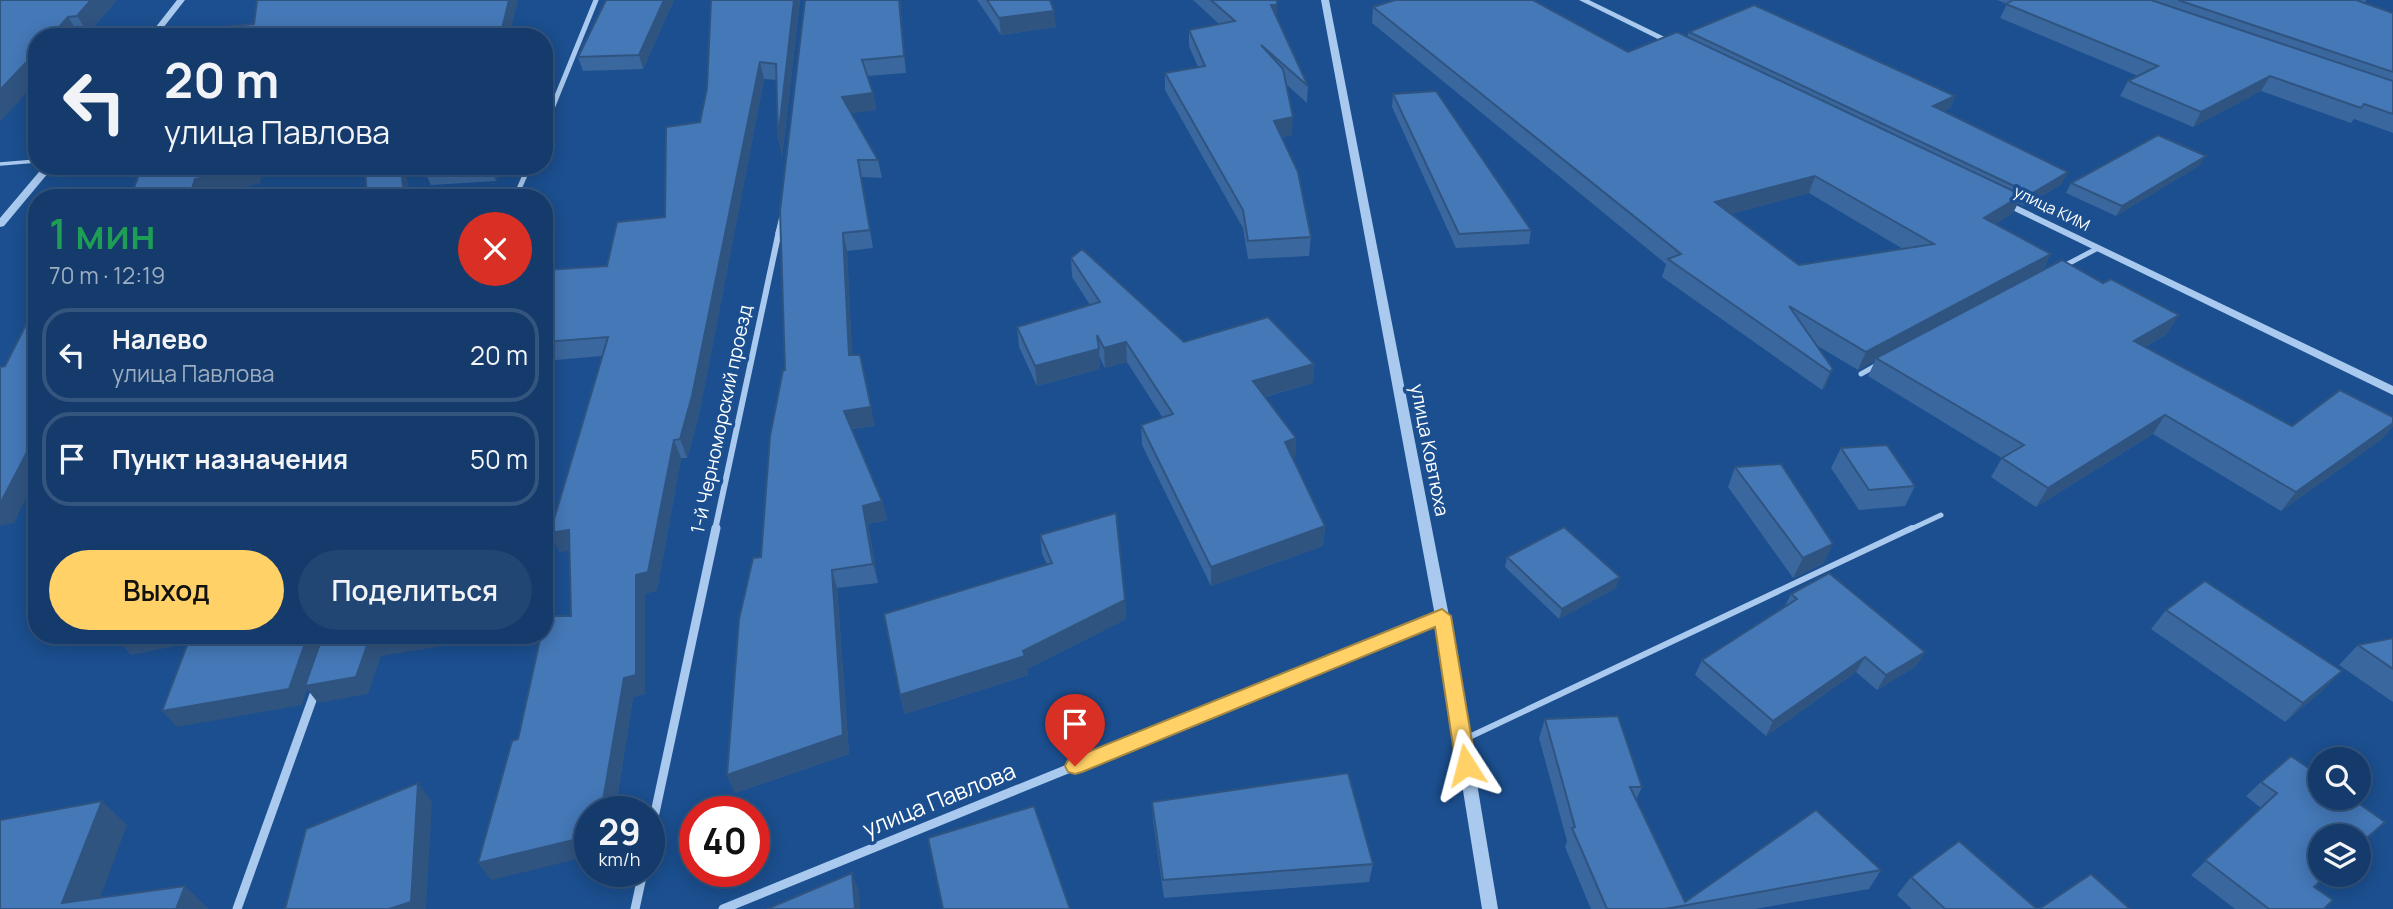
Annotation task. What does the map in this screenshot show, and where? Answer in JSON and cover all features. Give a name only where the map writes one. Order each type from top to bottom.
[{"type":"street","points":[[159,28],[181,0]]},
{"type":"street","points":[[553,106],[596,0]]},
{"type":"street","name":"улица Ковтюха","points":[[1325,0],[1442,616],[1490,909]]},
{"type":"street","points":[[1583,0],[1683,48]]},
{"type":"street","points":[[30,189],[41,175]]},
{"type":"street","points":[[0,224],[28,191]]},
{"type":"street","name":"улица КИМ","points":[[1998,200],[2393,391]]},
{"type":"street","name":"1-й Черноморский проезд","points":[[659,796],[783,209]]},
{"type":"street","name":"улица Павлова","points":[[723,909],[1442,616]]},
{"type":"street","points":[[237,909],[321,674]]},
{"type":"street","points":[[635,909],[640,887]]},
{"type":"lane","points":[[0,164],[28,162]]},
{"type":"lane","points":[[2051,273],[2098,248]]},
{"type":"lane","points":[[1861,374],[1885,361]]},
{"type":"lane","points":[[1462,741],[1941,515]]},
{"type":"building","points":[[0,0],[91,0],[77,16],[68,17],[58,28],[28,28],[28,60],[0,90]]},
{"type":"building","points":[[257,0],[509,0],[502,28],[222,28],[254,24]]},
{"type":"building","points":[[606,0],[664,0],[639,55],[578,57]]},
{"type":"building","points":[[711,0],[794,0],[778,139],[776,64],[760,62],[692,396],[680,439],[674,440],[648,572],[636,575],[636,675],[624,678],[604,796],[574,796],[574,840],[478,863],[512,741],[518,739],[539,644],[553,644],[553,616],[571,616],[569,530],[553,533],[553,523],[608,337],[553,341],[553,269],[607,266],[617,222],[665,217],[666,127],[700,122],[707,88]]},
{"type":"building","points":[[805,0],[899,0],[904,56],[862,60],[873,93],[842,97],[878,160],[858,160],[870,230],[843,233],[849,355],[860,355],[871,407],[844,411],[882,501],[863,506],[873,564],[832,570],[843,735],[727,775],[739,619],[753,558],[761,557],[770,436],[785,370],[780,211]]},
{"type":"building","points":[[987,0],[1050,0],[1054,11],[999,18]]},
{"type":"building","points":[[1211,0],[1277,0],[1277,5],[1271,5],[1308,86],[1261,45],[1283,69],[1293,117],[1274,121],[1298,172],[1311,237],[1248,241],[1243,210],[1165,73],[1205,66],[1189,30],[1235,21]]},
{"type":"building","points":[[1395,0],[1533,0],[1628,52],[1677,32],[2022,195],[1984,218],[2051,254],[1866,352],[1789,306],[1833,369],[1830,372],[1668,259],[1681,254],[1373,7]],"holes":[[[1815,176],[1934,244],[1799,265],[1715,202]]]},
{"type":"building","points":[[2013,0],[2151,0],[2393,81],[2393,114],[2364,104],[2361,108],[2270,76],[2201,112],[2128,81],[2158,66],[2006,4]]},
{"type":"building","points":[[2178,0],[2360,0],[2393,13],[2393,72]]},
{"type":"building","points":[[1754,5],[1955,96],[1933,106],[2068,172],[2031,194],[1689,32]]},
{"type":"building","points":[[1436,91],[1531,230],[1459,234],[1393,94]]},
{"type":"building","points":[[2158,135],[2206,156],[2122,206],[2071,183]]},
{"type":"building","points":[[139,175],[215,175],[195,179],[192,189],[134,189]]},
{"type":"building","points":[[365,175],[402,175],[403,189],[366,189]]},
{"type":"building","points":[[1082,249],[1184,342],[1268,317],[1314,364],[1253,381],[1296,438],[1285,442],[1325,526],[1211,567],[1141,425],[1173,414],[1126,342],[1104,348],[1097,335],[1099,349],[1035,366],[1017,327],[1100,302],[1071,258]]},
{"type":"building","points":[[2062,260],[2103,283],[2111,279],[2179,315],[2134,341],[2292,426],[2340,390],[2393,417],[2393,423],[2296,492],[2165,415],[2048,488],[2002,458],[2024,445],[1876,358]]},
{"type":"building","points":[[28,321],[28,450],[0,504],[0,367],[5,366]]},
{"type":"building","points":[[1887,445],[1915,486],[1869,490],[1841,448]]},
{"type":"building","points":[[1781,464],[1833,544],[1803,558],[1735,467]]},
{"type":"building","points":[[1116,513],[1125,600],[1023,651],[1025,656],[900,695],[884,614],[1052,563],[1040,535]]},
{"type":"building","points":[[1564,527],[1620,577],[1562,609],[1507,557]]},
{"type":"building","points":[[1829,573],[1925,652],[1886,675],[1865,657],[1773,721],[1702,660],[1797,599],[1791,594]]},
{"type":"building","points":[[2205,581],[2342,671],[2303,703],[2166,610]]},
{"type":"building","points":[[2393,638],[2393,669],[2358,645]]},
{"type":"building","points":[[188,644],[305,644],[289,689],[162,711]]},
{"type":"building","points":[[320,644],[368,644],[356,677],[305,686]]},
{"type":"building","points":[[1618,716],[1642,787],[1630,787],[1685,902],[1816,810],[1881,870],[1665,909],[1607,909],[1572,828],[1575,827],[1545,719]]},
{"type":"building","points":[[2291,756],[2308,768],[2308,810],[2368,810],[2385,822],[2371,834],[2371,824],[2308,824],[2308,887],[2314,887],[2333,900],[2324,909],[2269,909],[2205,860],[2277,793],[2261,782]]},
{"type":"building","points":[[1348,773],[1373,864],[1163,880],[1152,802]]},
{"type":"building","points":[[418,783],[411,902],[389,909],[285,909],[306,829]]},
{"type":"building","points":[[102,801],[62,903],[185,886],[176,909],[0,909],[0,820]]},
{"type":"building","points":[[1034,806],[1070,909],[943,909],[928,838]]},
{"type":"building","points":[[1959,841],[2037,909],[1945,909],[1911,877]]},
{"type":"building","points":[[852,873],[855,909],[767,909]]},
{"type":"building","points":[[2091,874],[2130,909],[2039,909]]},
{"type":"route","points":[[1075,766],[1442,616],[1466,765]]}]
